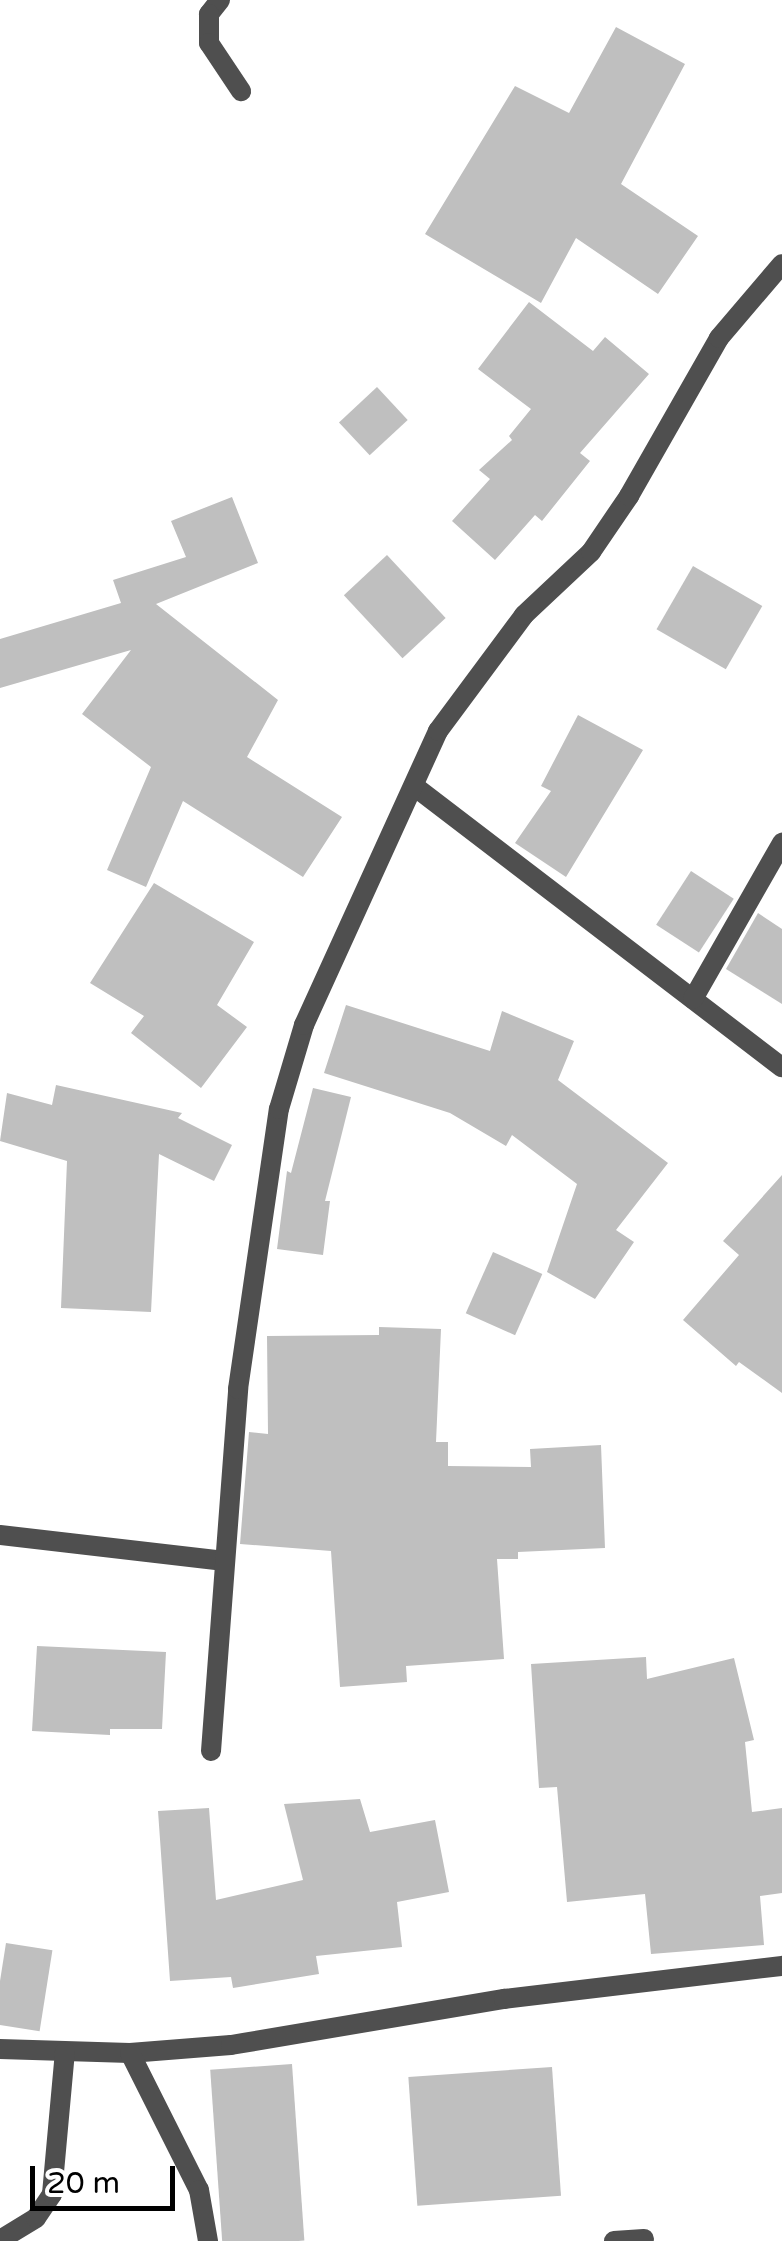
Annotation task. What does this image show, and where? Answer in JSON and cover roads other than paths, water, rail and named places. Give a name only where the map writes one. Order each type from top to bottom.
[{"type":"street","points":[[220,0],[209,14],[209,43],[241,91]]},
{"type":"street","points":[[210,1751],[238,1389],[279,1109],[304,1024],[438,731],[524,616],[591,552],[629,496],[719,338],[782,264]]},
{"type":"street","points":[[414,786],[782,1066]]},
{"type":"street","points":[[693,999],[782,843]]},
{"type":"street","points":[[0,1535],[225,1562]]},
{"type":"street","points":[[0,2049],[130,2053],[231,2045],[504,1999],[782,1966]]},
{"type":"street","points":[[0,2240],[36,2218],[52,2194],[65,2052]]},
{"type":"street","points":[[130,2053],[199,2190],[208,2241]]},
{"type":"street","points":[[614,2241],[644,2238]]}]
